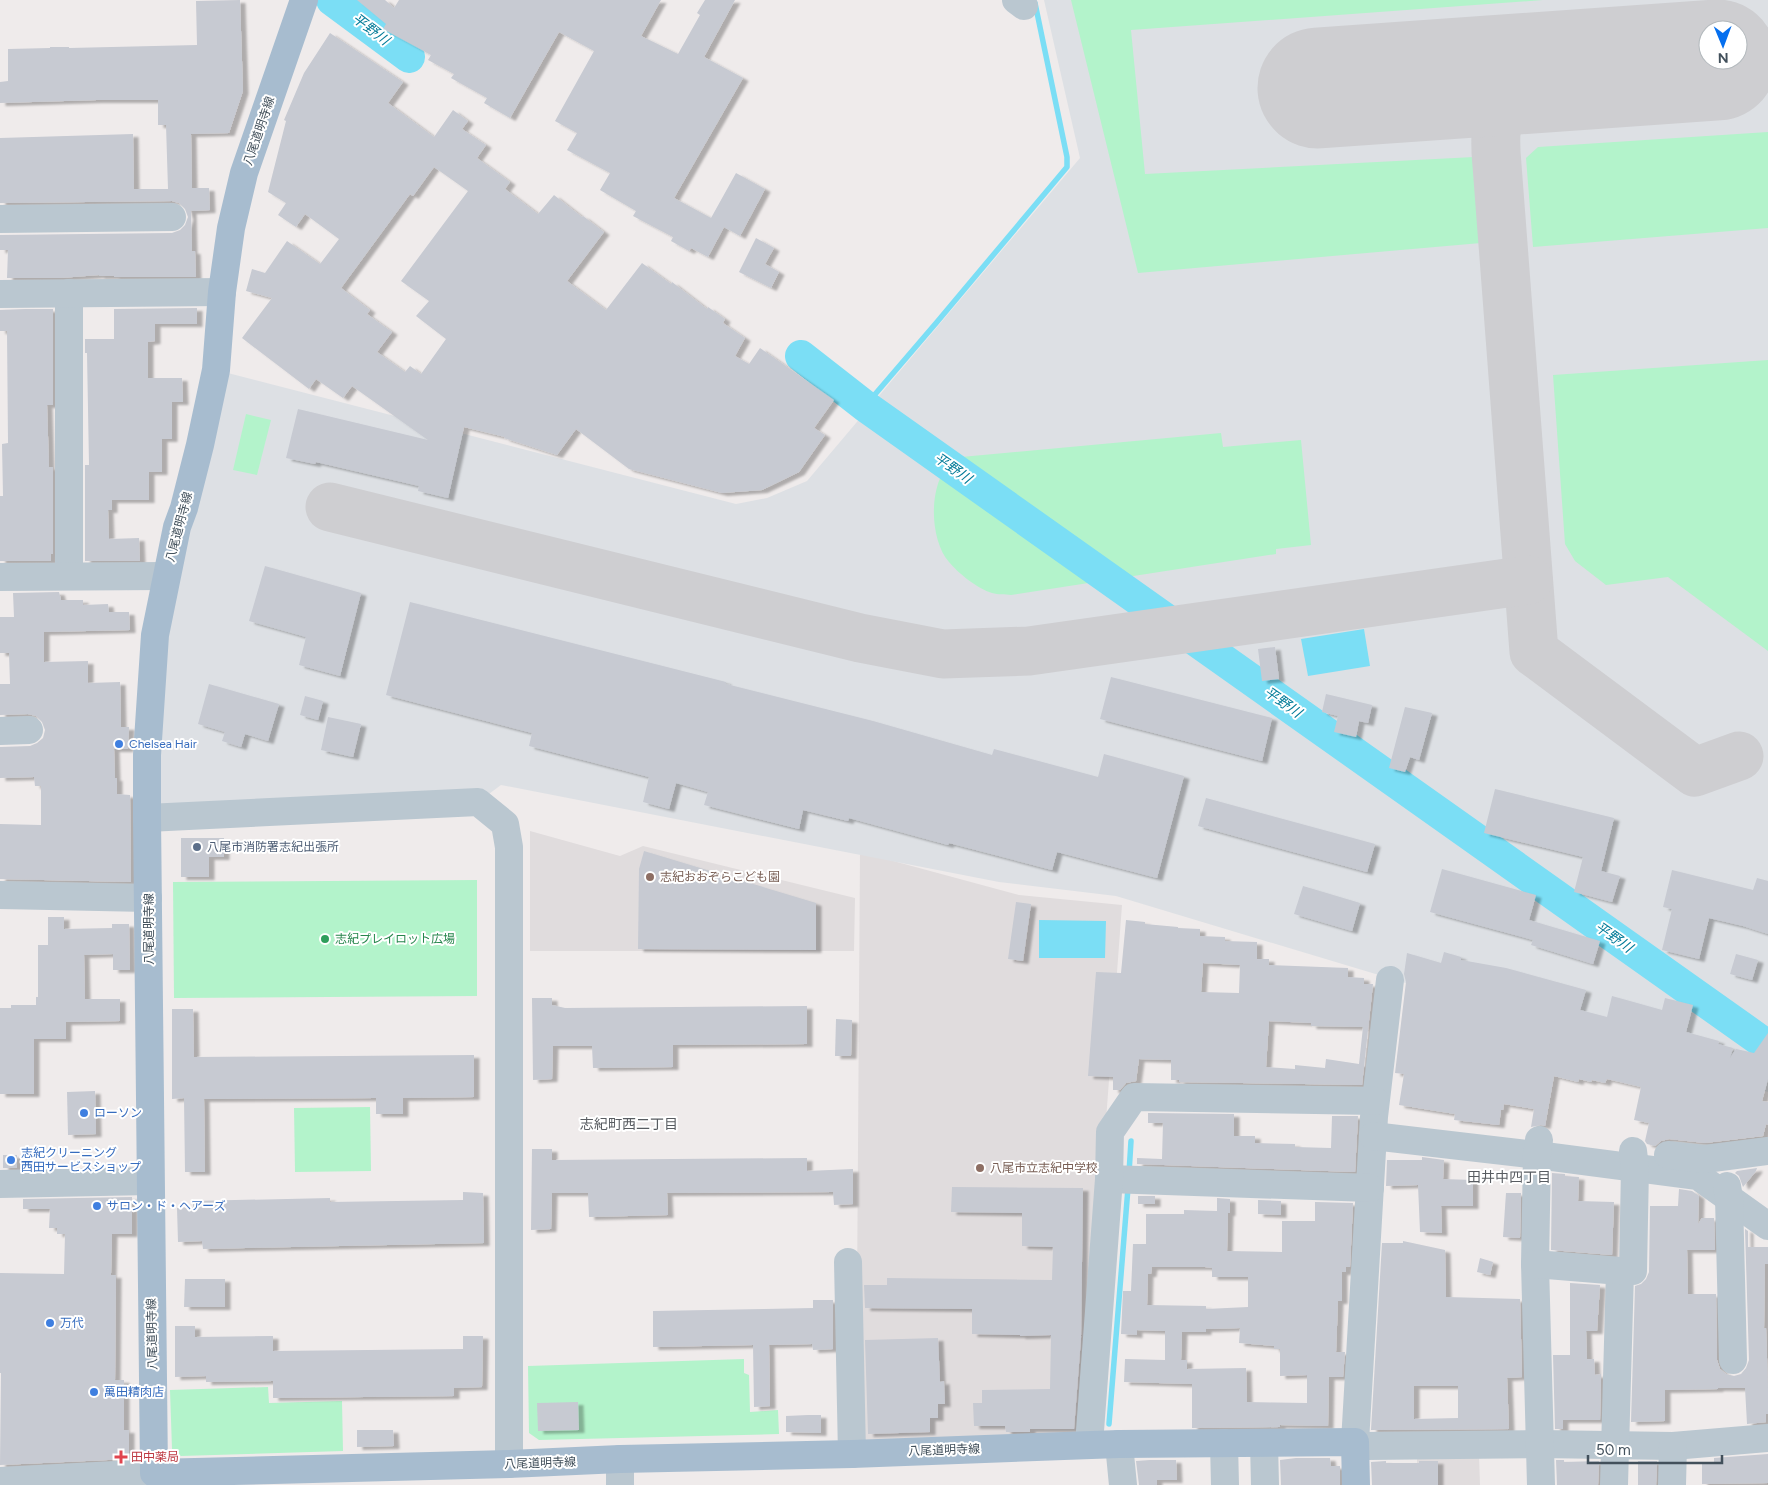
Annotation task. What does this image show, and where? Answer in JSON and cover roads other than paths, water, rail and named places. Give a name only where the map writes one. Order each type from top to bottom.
[{"type":"main road","name":"八尾道明寺線","points":[[304,0],[244,173],[230,228],[222,292],[216,370],[200,445],[184,508],[177,527],[155,635],[147,755],[154,1473],[620,1472],[852,1454],[1090,1444],[1356,1442]]},
{"type":"main road","points":[[1356,1442],[1356,1485]]},
{"type":"street","points":[[0,219],[172,217]]},
{"type":"street","points":[[0,294],[222,292]]},
{"type":"street","points":[[69,293],[69,576]]},
{"type":"street","points":[[0,577],[166,576]]},
{"type":"street","points":[[0,731],[29,730]]},
{"type":"street","points":[[147,818],[478,802],[505,824],[509,847],[506,1471]]},
{"type":"street","points":[[0,895],[148,898]]},
{"type":"street","points":[[1390,980],[1374,1118],[1356,1442],[1367,1446],[1540,1444],[1672,1446],[1768,1438]]},
{"type":"street","points":[[1090,1444],[1109,1179],[1110,1132],[1134,1097],[1374,1118],[1462,1138],[1634,1160],[1698,1176],[1768,1226]]},
{"type":"street","points":[[1538,1148],[1536,1264],[1541,1485]]},
{"type":"street","points":[[1634,1160],[1705,1159],[1768,1151]]},
{"type":"street","points":[[1705,1159],[1726,1177],[1729,1198],[1733,1360]]},
{"type":"street","points":[[1536,1264],[1632,1271],[1634,1160]]},
{"type":"street","points":[[1109,1179],[1370,1188]]},
{"type":"street","points":[[0,1184],[150,1181]]},
{"type":"street","points":[[848,1262],[852,1454]]},
{"type":"street","points":[[1614,1485],[1620,1271]]},
{"type":"street","points":[[1224,1443],[1225,1485]]},
{"type":"street","points":[[1264,1443],[1265,1485]]},
{"type":"street","points":[[1120,1444],[1124,1485]]},
{"type":"street","points":[[1672,1446],[1672,1485]]},
{"type":"street","points":[[0,1481],[154,1473]]},
{"type":"water","points":[[1364,629],[1370,666],[1308,676],[1301,639]]},
{"type":"water","points":[[1039,920],[1106,921],[1105,958],[1039,958]]},
{"type":"waterway","name":"平野川","points":[[332,0],[409,57]]},
{"type":"waterway","points":[[865,406],[1067,167],[1067,157],[1035,3]]},
{"type":"waterway","name":"平野川","points":[[801,356],[865,406],[1768,1046]]},
{"type":"waterway","points":[[1129,1173],[1131,1141]]},
{"type":"waterway","points":[[1109,1424],[1128,1188]]},
{"type":"place","name":"Chelsea Hair","points":[[119,744]]},
{"type":"place","name":"八尾市消防署志紀出張所","points":[[197,847]]},
{"type":"place","name":"志紀おおぞらこども園","points":[[650,877]]},
{"type":"place","name":"志紀プレイロット広場","points":[[325,939]]},
{"type":"place","name":"ローソン","points":[[84,1113]]},
{"type":"place","name":"志紀クリーニング 西田サービスショップ","points":[[11,1160]]},
{"type":"place","name":"八尾市立志紀中学校","points":[[980,1168]]},
{"type":"place","name":"サロン・ド・ヘアーズ","points":[[97,1206]]},
{"type":"place","name":"万代","points":[[50,1323]]},
{"type":"place","name":"萬田精肉店","points":[[94,1392]]},
{"type":"place","name":"田中薬局","points":[[121,1457]]},
{"type":"district","name":"志紀町西二丁目","points":[[629,1124]]},
{"type":"district","name":"田井中四丁目","points":[[1509,1177]]}]
